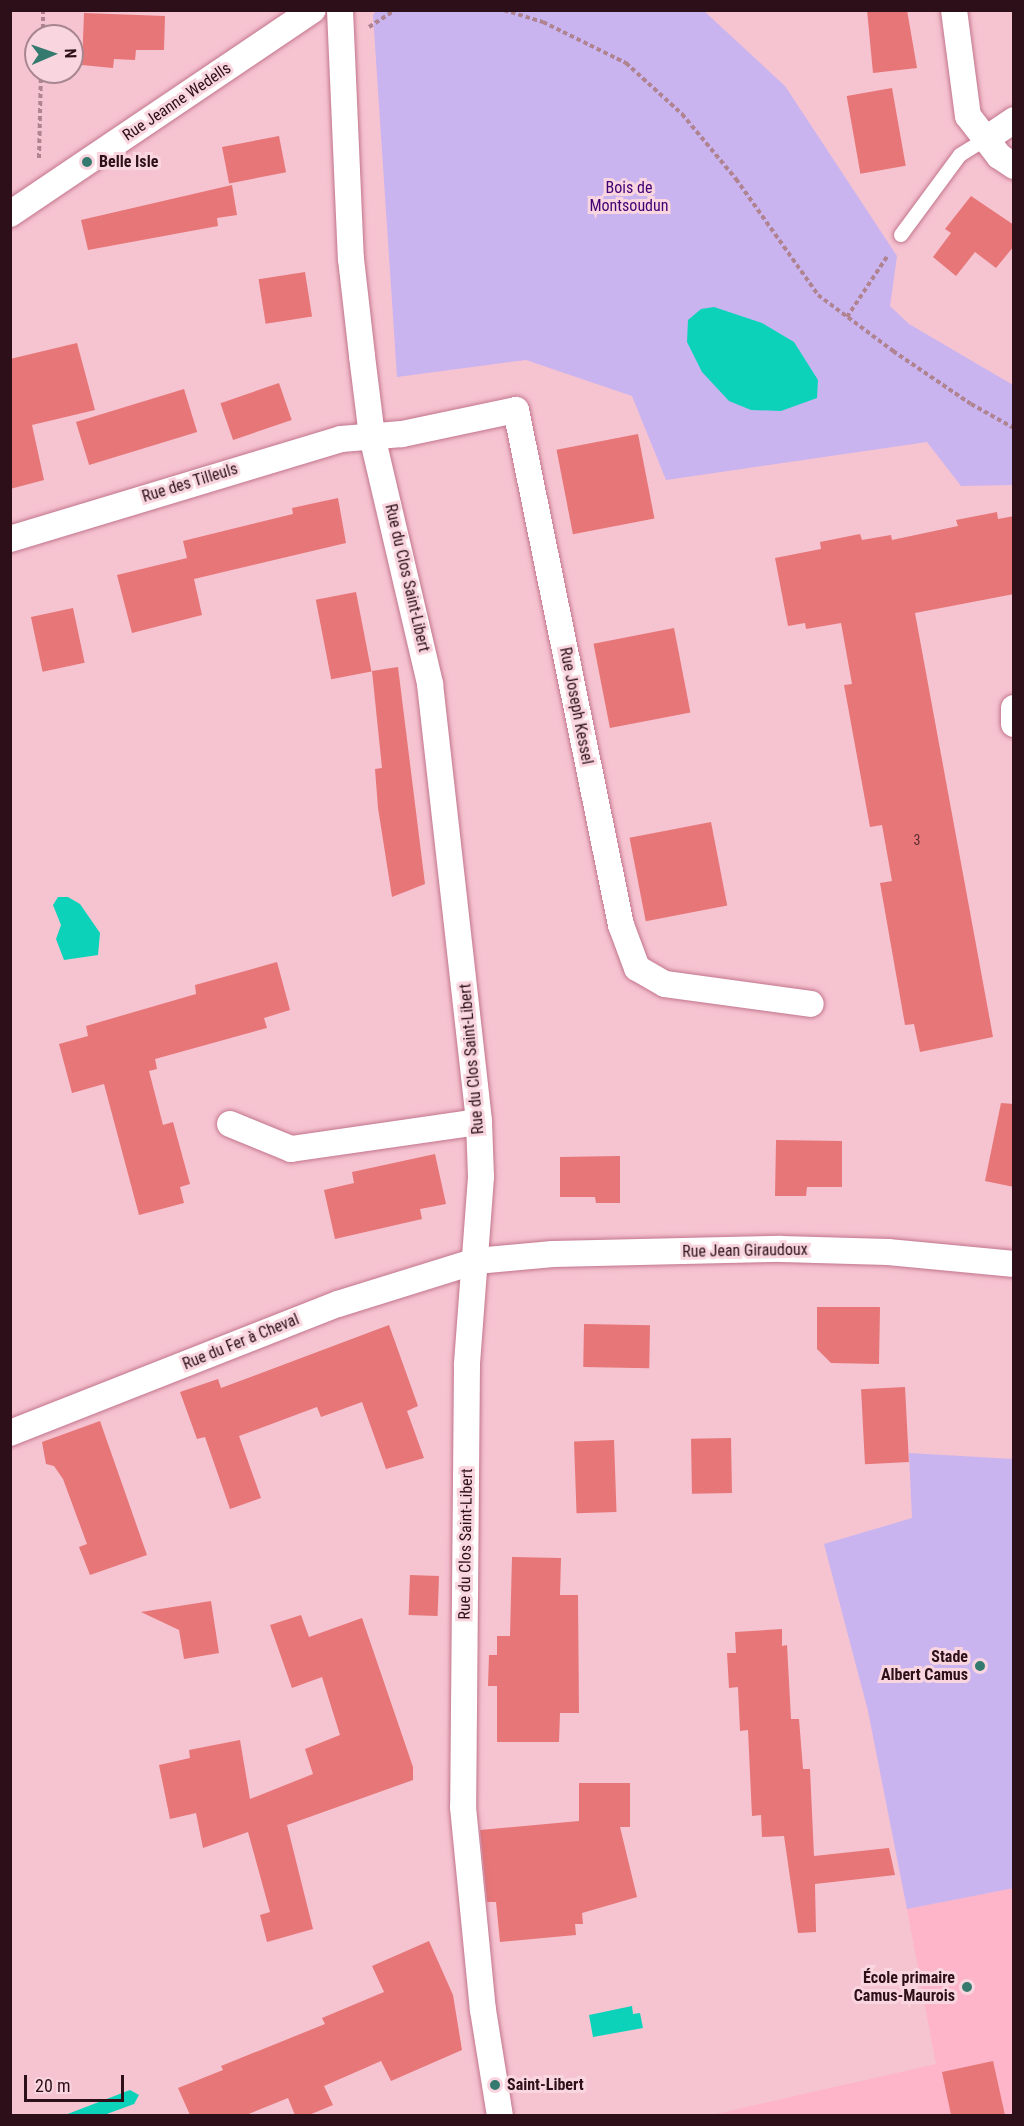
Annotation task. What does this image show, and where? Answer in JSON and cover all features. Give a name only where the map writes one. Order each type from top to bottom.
[{"type":"street","name":"Rue Jeanne Wedells","points":[[10,214],[314,10]]},
{"type":"street","name":"Rue du Clos Saint-Libert","points":[[340,10],[351,258],[372,436],[430,684],[479,1122],[481,1177],[467,1365],[463,1807],[483,2010],[500,2115]]},
{"type":"street","points":[[954,10],[968,116],[986,139],[1014,166]]},
{"type":"street","points":[[986,139],[1014,120]]},
{"type":"street","name":"Rue Joseph Kessel","points":[[372,436],[402,434],[516,410],[621,925],[636,968],[665,984],[811,1004]]},
{"type":"street","name":"Rue des Tilleuls","points":[[10,539],[192,482],[341,440],[372,436]]},
{"type":"street","points":[[1014,708],[1014,724]]},
{"type":"street","points":[[230,1124],[291,1149],[479,1122]]},
{"type":"street","name":"Rue Jean Giraudoux","points":[[476,1261],[553,1254],[781,1249],[888,1252],[1014,1264]]},
{"type":"street","name":"Rue du Fer à Cheval","points":[[10,1433],[338,1304],[476,1261]]},
{"type":"lane","points":[[901,235],[960,155],[986,139]]},
{"type":"path","points":[[504,10],[543,22],[626,63],[682,114],[736,179],[818,294],[971,405],[1014,428]]},
{"type":"path","points":[[41,84],[39,163],[48,190]]},
{"type":"path","points":[[847,317],[901,235]]},
{"type":"shaded area","points":[[714,307],[762,323],[794,342],[818,380],[817,398],[781,411],[751,410],[729,401],[702,372],[687,342],[688,320],[701,309]]},
{"type":"shaded area","points":[[58,897],[68,897],[80,904],[100,933],[98,955],[64,960],[56,939],[61,925],[53,905]]},
{"type":"shaded area","name":"École primaire Camus-Maurois","points":[[1013,1888],[1013,2115],[707,2116],[936,2064],[907,1909]]},
{"type":"shaded area","points":[[632,2006],[633,2014],[640,2013],[643,2028],[593,2037],[589,2015]]},
{"type":"shaded area","points":[[130,2090],[139,2095],[134,2104],[104,2115],[65,2115]]},
{"type":"green space","name":"Bois de Montsoudun","points":[[377,10],[704,11],[785,86],[897,256],[890,306],[909,324],[1013,385],[1013,485],[961,486],[927,442],[666,480],[632,396],[526,360],[397,377],[373,15]]},
{"type":"green space","points":[[909,1453],[1013,1459],[1014,1888],[907,1909],[868,1711],[824,1544],[912,1518]]},
{"type":"building","points":[[867,10],[907,10],[917,68],[873,73]]},
{"type":"building","points":[[84,13],[165,16],[164,50],[136,50],[135,60],[114,59],[113,68],[84,65]]},
{"type":"building","points":[[892,88],[906,166],[860,174],[847,96]]},
{"type":"building","points":[[279,136],[286,172],[229,183],[222,147]]},
{"type":"building","points":[[232,185],[237,215],[217,218],[218,226],[88,250],[81,220]]},
{"type":"building","points":[[971,196],[1014,225],[1014,246],[996,268],[975,252],[956,276],[933,257],[951,233],[945,229]]},
{"type":"building","points":[[305,272],[312,316],[266,324],[259,279]]},
{"type":"building","points":[[77,343],[95,410],[32,425],[44,480],[10,489],[10,359]]},
{"type":"building","points":[[279,383],[292,420],[233,440],[220,403]]},
{"type":"building","points":[[184,389],[197,432],[89,465],[76,422]]},
{"type":"building","points":[[638,434],[654,518],[573,534],[557,450]]},
{"type":"building","points":[[338,498],[346,543],[194,579],[202,615],[132,633],[117,575],[187,558],[183,541],[293,514],[292,508]]},
{"type":"building","points":[[997,512],[998,519],[1014,516],[1014,594],[915,613],[993,1037],[920,1052],[914,1024],[905,1025],[880,883],[892,881],[882,825],[870,827],[844,685],[852,684],[841,623],[806,629],[805,623],[788,626],[775,558],[821,549],[820,542],[860,534],[862,540],[891,535],[892,540],[958,526],[956,520]]},
{"type":"building","points":[[356,592],[371,672],[331,679],[316,600]]},
{"type":"building","points":[[73,608],[85,663],[43,672],[31,617]]},
{"type":"building","points":[[674,628],[690,712],[610,728],[594,644]]},
{"type":"building","points":[[398,667],[425,884],[392,897],[378,808],[375,769],[382,768],[372,671]]},
{"type":"building","points":[[711,822],[727,905],[646,921],[630,838]]},
{"type":"building","points":[[277,962],[290,1010],[264,1018],[267,1028],[155,1059],[157,1069],[149,1071],[163,1125],[173,1122],[190,1184],[180,1187],[184,1203],[139,1215],[104,1084],[72,1093],[59,1044],[88,1036],[86,1026],[196,994],[195,985]]},
{"type":"building","points":[[1001,1103],[1014,1104],[1014,1187],[985,1181]]},
{"type":"building","points":[[776,1140],[842,1141],[842,1187],[807,1187],[806,1196],[775,1196]]},
{"type":"building","points":[[435,1154],[446,1204],[420,1209],[422,1219],[335,1239],[324,1190],[354,1183],[352,1172]]},
{"type":"building","points":[[620,1156],[620,1203],[596,1203],[595,1197],[560,1197],[560,1157]]},
{"type":"building","points":[[817,1307],[880,1307],[879,1364],[831,1363],[817,1349]]},
{"type":"building","points":[[584,1324],[650,1325],[649,1368],[583,1367]]},
{"type":"building","points":[[389,1325],[418,1406],[407,1411],[424,1458],[386,1469],[362,1402],[321,1417],[317,1407],[239,1436],[261,1498],[230,1509],[205,1437],[197,1439],[180,1392],[218,1379],[221,1388]]},
{"type":"building","points":[[905,1387],[909,1462],[865,1464],[861,1389]]},
{"type":"building","points":[[100,1421],[147,1555],[90,1575],[79,1547],[87,1544],[63,1479],[54,1466],[46,1464],[42,1442]]},
{"type":"building","points":[[731,1438],[732,1493],[692,1494],[691,1439]]},
{"type":"building","points":[[614,1440],[617,1512],[577,1513],[574,1441]]},
{"type":"building","points":[[512,1557],[561,1558],[560,1595],[578,1595],[579,1713],[560,1713],[559,1742],[497,1742],[497,1686],[488,1686],[489,1655],[497,1655],[497,1636],[510,1636]]},
{"type":"building","points":[[410,1575],[439,1576],[438,1616],[409,1615]]},
{"type":"building","points":[[211,1601],[219,1653],[184,1659],[179,1630],[141,1612]]},
{"type":"building","points":[[301,1615],[309,1637],[362,1618],[413,1767],[413,1780],[287,1825],[313,1929],[267,1942],[260,1915],[270,1912],[248,1832],[203,1848],[196,1813],[170,1819],[159,1765],[190,1758],[189,1750],[240,1740],[250,1799],[313,1774],[305,1749],[340,1735],[322,1677],[292,1688],[270,1625]]},
{"type":"building","points":[[782,1629],[782,1646],[787,1645],[791,1719],[799,1719],[803,1769],[810,1769],[814,1856],[889,1848],[895,1875],[815,1884],[816,1932],[798,1933],[784,1836],[762,1837],[761,1815],[752,1816],[748,1730],[740,1731],[738,1687],[729,1688],[727,1653],[736,1653],[735,1632]]},
{"type":"building","points":[[579,1783],[630,1783],[630,1827],[620,1827],[637,1897],[582,1913],[583,1924],[575,1924],[576,1935],[500,1942],[496,1902],[487,1902],[480,1830],[579,1821]]},
{"type":"building","points":[[429,1941],[453,1995],[462,2050],[391,2081],[381,2061],[324,2086],[333,2105],[309,2115],[295,2115],[288,2098],[246,2115],[190,2115],[178,2088],[223,2070],[221,2066],[325,2024],[322,2018],[384,1992],[372,1966]]},
{"type":"building","points":[[993,2061],[1005,2115],[951,2115],[942,2072]]},
{"type":"place","name":"Belle Isle","points":[[87,162]]},
{"type":"place","name":"Stade Albert Camus","points":[[980,1666]]},
{"type":"place","name":"École primaire Camus-Maurois","points":[[967,1987]]},
{"type":"place","name":"Saint-Libert","points":[[495,2085]]}]
